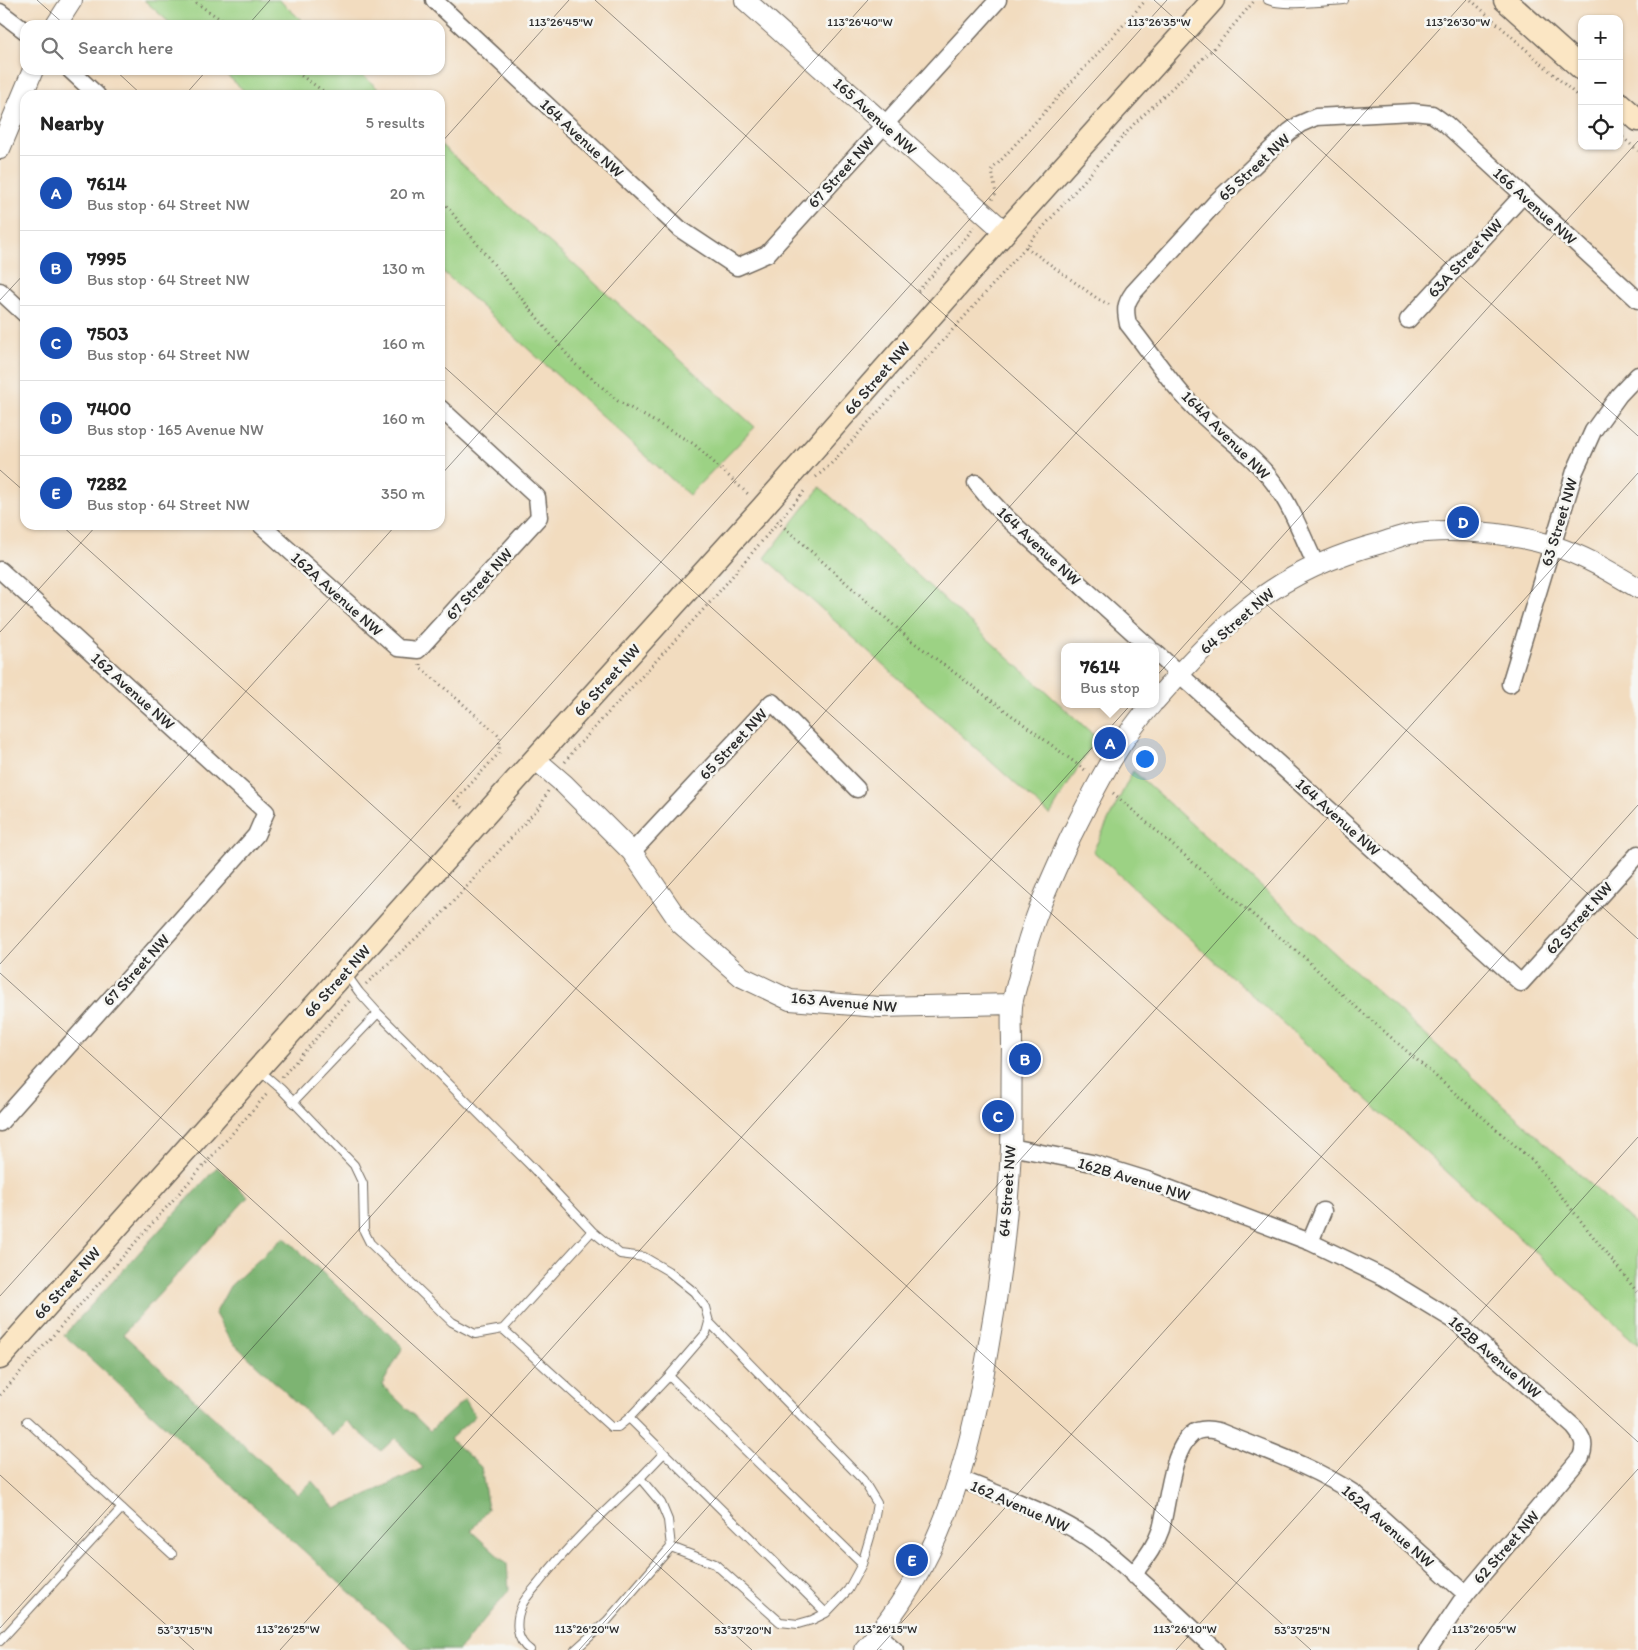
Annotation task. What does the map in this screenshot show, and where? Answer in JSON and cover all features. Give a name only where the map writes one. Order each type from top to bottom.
[{"type":"main road","name":"66 Street NW","points":[[0,1358],[535,759],[770,515],[1005,232],[1213,0]]},
{"type":"main road","points":[[1505,0],[1578,65]]},
{"type":"main road","points":[[1621,105],[1638,120]]},
{"type":"street","points":[[59,20],[72,0]]},
{"type":"street","name":"164 Avenue NW","points":[[434,0],[680,229],[737,267]]},
{"type":"street","name":"165 Avenue NW","points":[[746,0],[1005,232]]},
{"type":"street","name":"67 Street NW","points":[[737,267],[767,254],[998,0]]},
{"type":"street","points":[[0,12],[20,27]]},
{"type":"street","points":[[25,90],[31,75]]},
{"type":"street","points":[[75,75],[92,90]]},
{"type":"street","points":[[0,149],[20,101]]},
{"type":"street","name":"65 Street NW","points":[[1126,313],[1126,303],[1133,293],[1212,207],[1300,124],[1316,117],[1413,112],[1432,114]]},
{"type":"street","name":"166 Avenue NW","points":[[1432,114],[1446,124],[1638,300]]},
{"type":"street","name":"63A Street NW","points":[[1408,320],[1523,195]]},
{"type":"street","points":[[0,291],[20,309]]},
{"type":"street","name":"164A Avenue NW","points":[[1126,313],[1128,324],[1182,393],[1201,414],[1274,483],[1284,498],[1316,565]]},
{"type":"street","name":"63 Street NW","points":[[1510,684],[1575,471],[1593,432],[1618,396],[1638,375]]},
{"type":"street","name":"67 Street NW","points":[[418,650],[539,518],[537,497],[445,413]]},
{"type":"street","name":"164 Avenue NW","points":[[976,482],[1008,519],[1145,643]]},
{"type":"street","name":"162A Avenue NW","points":[[266,530],[398,648],[418,650]]},
{"type":"street","name":"64 Street NW","points":[[1159,696],[1245,609],[1279,585],[1316,565],[1358,549],[1410,534],[1447,531],[1477,532],[1552,545]]},
{"type":"street","points":[[1552,545],[1581,556],[1638,588]]},
{"type":"street","name":"162 Avenue NW","points":[[0,570],[266,812]]},
{"type":"street","name":"164 Avenue NW","points":[[1159,656],[1521,983]]},
{"type":"street","name":"65 Street NW","points":[[632,852],[772,702],[857,789]]},
{"type":"street","name":"64 Street NW","points":[[864,1650],[900,1606],[920,1573],[939,1533],[960,1479],[974,1427],[998,1294],[1005,1234],[1011,1147],[1012,1004],[1024,952],[1050,880],[1098,781],[1119,746],[1148,708]]},
{"type":"street","name":"163 Avenue NW","points":[[535,759],[555,776],[632,852],[681,924],[742,977],[790,1000],[880,1007],[1012,1004]]},
{"type":"street","name":"67 Street NW","points":[[0,1123],[256,835],[266,812]]},
{"type":"street","name":"62 Street NW","points":[[1521,983],[1638,854]]},
{"type":"street","name":"162B Avenue NW","points":[[1011,1147],[1092,1163],[1147,1180],[1310,1242],[1383,1277],[1455,1321],[1574,1427],[1582,1436],[1585,1447]]},
{"type":"street","points":[[1310,1242],[1324,1211]]},
{"type":"street","name":"162A Avenue NW","points":[[1133,1575],[1154,1548],[1183,1443],[1193,1433],[1206,1429],[1218,1430],[1320,1473],[1355,1494],[1466,1594]]},
{"type":"street","name":"62 Street NW","points":[[1428,1650],[1466,1594],[1575,1466],[1585,1447]]},
{"type":"street","name":"162 Avenue NW","points":[[960,1479],[1034,1509],[1069,1527],[1099,1546],[1216,1650]]},
{"type":"street","points":[[878,1635],[895,1650]]},
{"type":"lane","points":[[1268,0],[1272,2],[1344,0]]},
{"type":"lane","points":[[345,972],[358,992],[378,1013],[531,1166],[592,1231],[620,1254],[644,1257],[668,1271],[694,1292],[706,1307],[709,1322],[706,1333],[669,1376],[618,1427],[611,1427],[503,1330]]},
{"type":"lane","points":[[293,1102],[378,1013]]},
{"type":"lane","points":[[259,1069],[354,1165],[363,1184],[364,1231],[370,1243],[452,1322],[475,1334],[503,1330],[592,1231]]},
{"type":"lane","points":[[671,1547],[715,1564],[780,1622],[798,1624],[826,1613],[848,1590],[862,1564],[873,1527],[877,1503],[863,1480],[709,1322]]},
{"type":"lane","points":[[669,1376],[862,1564]]},
{"type":"lane","points":[[629,1418],[826,1613]]},
{"type":"lane","points":[[27,1421],[172,1554]]},
{"type":"lane","points":[[530,1650],[524,1646],[517,1630],[522,1605],[552,1565],[664,1453]]},
{"type":"lane","points":[[575,1650],[607,1621],[671,1547],[668,1520],[661,1503],[640,1478]]},
{"type":"lane","points":[[0,1641],[122,1508]]},
{"type":"path","points":[[192,0],[222,20]]},
{"type":"path","points":[[918,291],[964,240],[996,194],[992,170],[1146,0]]},
{"type":"path","points":[[0,1395],[336,1015],[440,916],[541,805],[555,776],[573,751],[714,599],[770,515],[802,496],[810,483],[830,464],[1026,248],[1134,124],[1215,47],[1255,0]]},
{"type":"path","points":[[1471,0],[1578,96]]},
{"type":"path","points":[[300,75],[322,90]]},
{"type":"path","points":[[1623,138],[1638,151]]},
{"type":"path","points":[[445,204],[574,363],[618,401],[694,444],[770,515],[908,638],[1060,750],[1304,957],[1347,999],[1534,1162],[1638,1293]]},
{"type":"path","points":[[1026,248],[1098,299],[1126,313]]},
{"type":"path","points":[[418,650],[420,667],[500,736],[498,753],[456,800],[479,822]]},
{"type":"green space","points":[[144,0],[279,0],[301,20],[166,20]]},
{"type":"green space","points":[[227,75],[363,75],[379,90],[243,90]]},
{"type":"green space","points":[[445,148],[755,427],[689,495],[445,274]]},
{"type":"green space","points":[[820,487],[1061,705],[1061,708],[1064,708],[1096,737],[1050,815],[765,558]]},
{"type":"green space","points":[[1133,771],[1638,1227],[1638,1345],[1093,851]]},
{"type":"green space","points":[[217,1167],[248,1197],[123,1334],[298,1495],[312,1481],[336,1509],[423,1468],[395,1438],[381,1451],[347,1421],[332,1436],[231,1341],[215,1314],[230,1286],[284,1237],[403,1347],[382,1385],[430,1431],[465,1399],[475,1416],[450,1439],[481,1467],[488,1509],[471,1531],[507,1564],[509,1590],[459,1650],[414,1650],[64,1335]]},
{"type":"place","name":"7400","points":[[1463,522]]},
{"type":"place","name":"7614","points":[[1110,743]]},
{"type":"place","name":"7995","points":[[1025,1059]]},
{"type":"place","name":"7503","points":[[998,1116]]},
{"type":"place","name":"7282","points":[[912,1560]]}]
